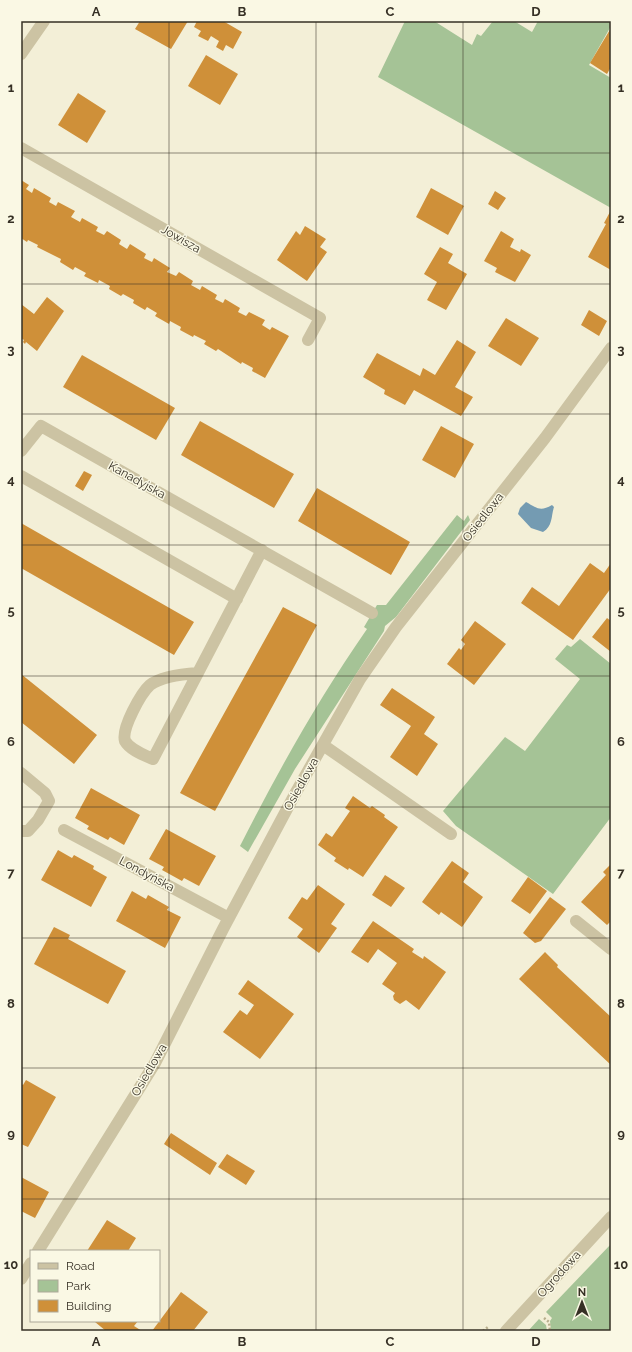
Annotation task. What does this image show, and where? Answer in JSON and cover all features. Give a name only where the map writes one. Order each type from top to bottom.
[{"type":"street","points":[[21,54],[44,21]]},
{"type":"street","name":"Jowisza","points":[[21,148],[320,318],[308,340]]},
{"type":"street","name":"Osiedlowa","points":[[39,1250],[155,1062],[229,918],[360,679],[396,627],[544,438],[611,348]]},
{"type":"street","name":"Kanadyjska","points":[[21,451],[41,426],[372,613]]},
{"type":"street","points":[[21,476],[237,598]]},
{"type":"street","points":[[198,673],[170,677],[150,685],[126,725],[124,734],[126,741],[132,748],[153,759],[198,673],[262,550]]},
{"type":"street","points":[[323,745],[451,834]]},
{"type":"street","points":[[21,773],[45,793],[49,801],[38,820],[28,830],[21,831]]},
{"type":"street","name":"Londyńska","points":[[64,830],[229,918]]},
{"type":"street","points":[[576,921],[611,949]]},
{"type":"street","name":"Ogrodowa","points":[[506,1331],[611,1217]]},
{"type":"street","points":[[21,1279],[30,1265]]},
{"type":"path","points":[[549,1322],[550,1331]]},
{"type":"green space","points":[[405,21],[434,21],[472,45],[477,34],[481,36],[493,21],[514,21],[532,32],[538,21],[611,21],[611,26],[589,65],[611,78],[611,208],[378,77]]},
{"type":"green space","points":[[457,515],[464,521],[468,515],[470,520],[396,617],[385,626],[384,631],[295,769],[248,852],[240,846],[254,818],[332,681],[367,629],[364,627],[377,605],[386,605]]},
{"type":"green space","points":[[580,639],[611,664],[611,817],[553,894],[456,826],[443,811],[505,737],[525,751],[580,679],[555,659],[567,645],[571,647]]},
{"type":"green space","points":[[611,1244],[611,1331],[551,1331],[550,1321],[552,1318],[546,1312]]},
{"type":"green space","points":[[539,1319],[546,1325],[547,1331],[528,1331]]},
{"type":"water","points":[[526,502],[541,509],[552,505],[554,507],[549,527],[543,532],[531,528],[518,514],[520,508]]},
{"type":"building","points":[[140,21],[188,21],[171,49],[135,29]]},
{"type":"building","points":[[197,21],[223,21],[242,32],[233,49],[226,45],[223,51],[216,47],[219,41],[211,36],[208,41],[198,36],[201,31],[194,27]]},
{"type":"building","points":[[611,28],[611,67],[607,74],[590,63]]},
{"type":"building","points":[[206,55],[238,74],[220,105],[188,86]]},
{"type":"building","points":[[78,93],[106,111],[87,143],[58,125]]},
{"type":"building","points":[[21,180],[29,185],[26,189],[32,193],[34,188],[51,198],[49,202],[56,206],[58,202],[75,211],[71,217],[80,222],[82,218],[98,227],[96,231],[104,235],[107,231],[121,240],[119,244],[127,249],[130,244],[146,254],[144,258],[152,262],[154,258],[170,268],[167,272],[176,276],[179,272],[193,281],[191,285],[200,290],[202,286],[217,295],[215,299],[223,303],[225,299],[240,308],[238,312],[246,316],[249,312],[265,320],[262,325],[270,330],[272,327],[289,336],[265,378],[252,371],[253,368],[242,362],[241,364],[218,349],[216,351],[204,344],[206,341],[194,335],[193,337],[180,330],[181,327],[170,321],[169,324],[155,316],[157,313],[147,307],[145,310],[133,303],[134,300],[123,294],[121,296],[109,289],[110,286],[99,280],[98,283],[84,276],[86,273],[75,267],[73,270],[60,262],[61,259],[37,247],[38,245],[28,240],[27,242],[21,238]]},
{"type":"building","points":[[431,188],[464,206],[448,235],[416,217]]},
{"type":"building","points":[[495,191],[506,198],[498,210],[488,204]]},
{"type":"building","points":[[611,210],[611,270],[588,257],[606,224],[604,223]]},
{"type":"building","points":[[305,226],[326,239],[320,247],[327,252],[307,281],[277,260],[296,231],[300,235]]},
{"type":"building","points":[[501,231],[514,239],[510,247],[520,252],[521,249],[531,255],[515,282],[495,272],[497,268],[484,261]]},
{"type":"building","points":[[440,247],[453,254],[448,263],[467,274],[446,310],[427,300],[437,282],[424,274]]},
{"type":"building","points":[[47,297],[64,311],[37,351],[26,342],[25,344],[23,342],[24,340],[21,338],[21,304],[34,314]]},
{"type":"building","points":[[589,310],[607,321],[599,336],[581,325]]},
{"type":"building","points":[[506,318],[539,338],[521,366],[488,346]]},
{"type":"building","points":[[457,340],[476,352],[455,387],[473,397],[461,416],[414,390],[405,405],[384,394],[385,390],[363,377],[377,353],[420,376],[423,368],[435,375]]},
{"type":"building","points":[[82,355],[175,408],[156,440],[63,387]]},
{"type":"building","points":[[200,421],[294,474],[274,508],[181,455]]},
{"type":"building","points":[[441,426],[474,444],[455,478],[422,460]]},
{"type":"building","points":[[84,471],[92,475],[83,491],[75,486]]},
{"type":"building","points":[[317,488],[410,542],[391,575],[298,521]]},
{"type":"building","points":[[21,523],[194,622],[174,655],[21,568]]},
{"type":"building","points":[[590,563],[604,573],[611,563],[611,588],[573,640],[521,603],[532,587],[559,606]]},
{"type":"building","points":[[283,607],[317,625],[215,811],[180,793]]},
{"type":"building","points":[[607,618],[611,621],[611,652],[592,637]]},
{"type":"building","points":[[475,621],[506,644],[474,685],[447,664],[459,648],[461,650],[465,644],[461,640]]},
{"type":"building","points":[[21,674],[97,735],[74,764],[21,722]]},
{"type":"building","points":[[392,688],[435,717],[424,734],[438,744],[417,776],[390,757],[411,726],[380,705]]},
{"type":"building","points":[[91,788],[140,815],[124,845],[110,837],[108,840],[87,829],[89,826],[75,818]]},
{"type":"building","points":[[353,796],[370,808],[372,806],[398,827],[363,877],[334,861],[336,858],[318,845],[326,833],[332,837],[350,811],[345,808]]},
{"type":"building","points":[[166,829],[216,856],[199,886],[184,878],[182,881],[162,870],[164,867],[149,859]]},
{"type":"building","points":[[58,850],[72,858],[74,855],[94,866],[93,869],[107,877],[91,907],[41,880]]},
{"type":"building","points":[[452,861],[469,873],[463,882],[483,897],[462,927],[441,912],[439,915],[422,902]]},
{"type":"building","points":[[611,864],[611,921],[607,925],[581,902],[606,875],[603,872]]},
{"type":"building","points":[[385,875],[405,888],[391,907],[372,895]]},
{"type":"building","points":[[528,877],[547,891],[530,914],[511,901]]},
{"type":"building","points":[[318,885],[345,904],[331,924],[337,928],[319,953],[297,937],[303,929],[288,918],[302,897],[307,900]]},
{"type":"building","points":[[132,891],[146,899],[148,895],[169,907],[167,910],[181,917],[165,948],[116,921]]},
{"type":"building","points":[[550,897],[566,909],[541,941],[535,943],[523,933]]},
{"type":"building","points":[[373,921],[414,949],[412,952],[423,959],[424,956],[446,972],[419,1010],[406,1000],[400,1004],[394,1000],[393,996],[395,993],[382,984],[397,963],[378,949],[368,963],[351,952]]},
{"type":"building","points":[[54,927],[70,935],[68,939],[126,971],[108,1004],[34,964]]},
{"type":"building","points":[[545,952],[558,965],[557,967],[611,1017],[611,1065],[519,979]]},
{"type":"building","points":[[248,980],[294,1014],[260,1059],[223,1032],[240,1010],[247,1015],[254,1005],[238,994]]},
{"type":"building","points":[[26,1080],[56,1097],[28,1147],[21,1144],[21,1084],[23,1085]]},
{"type":"building","points":[[171,1133],[217,1163],[210,1175],[164,1144]]},
{"type":"building","points":[[227,1154],[255,1171],[246,1185],[218,1167]]},
{"type":"building","points":[[21,1177],[49,1192],[35,1218],[21,1211]]},
{"type":"building","points":[[107,1220],[136,1238],[129,1250],[88,1250]]},
{"type":"building","points":[[181,1292],[208,1312],[193,1331],[152,1331]]},
{"type":"building","points":[[95,1322],[137,1322],[134,1326],[142,1331],[106,1331]]}]
